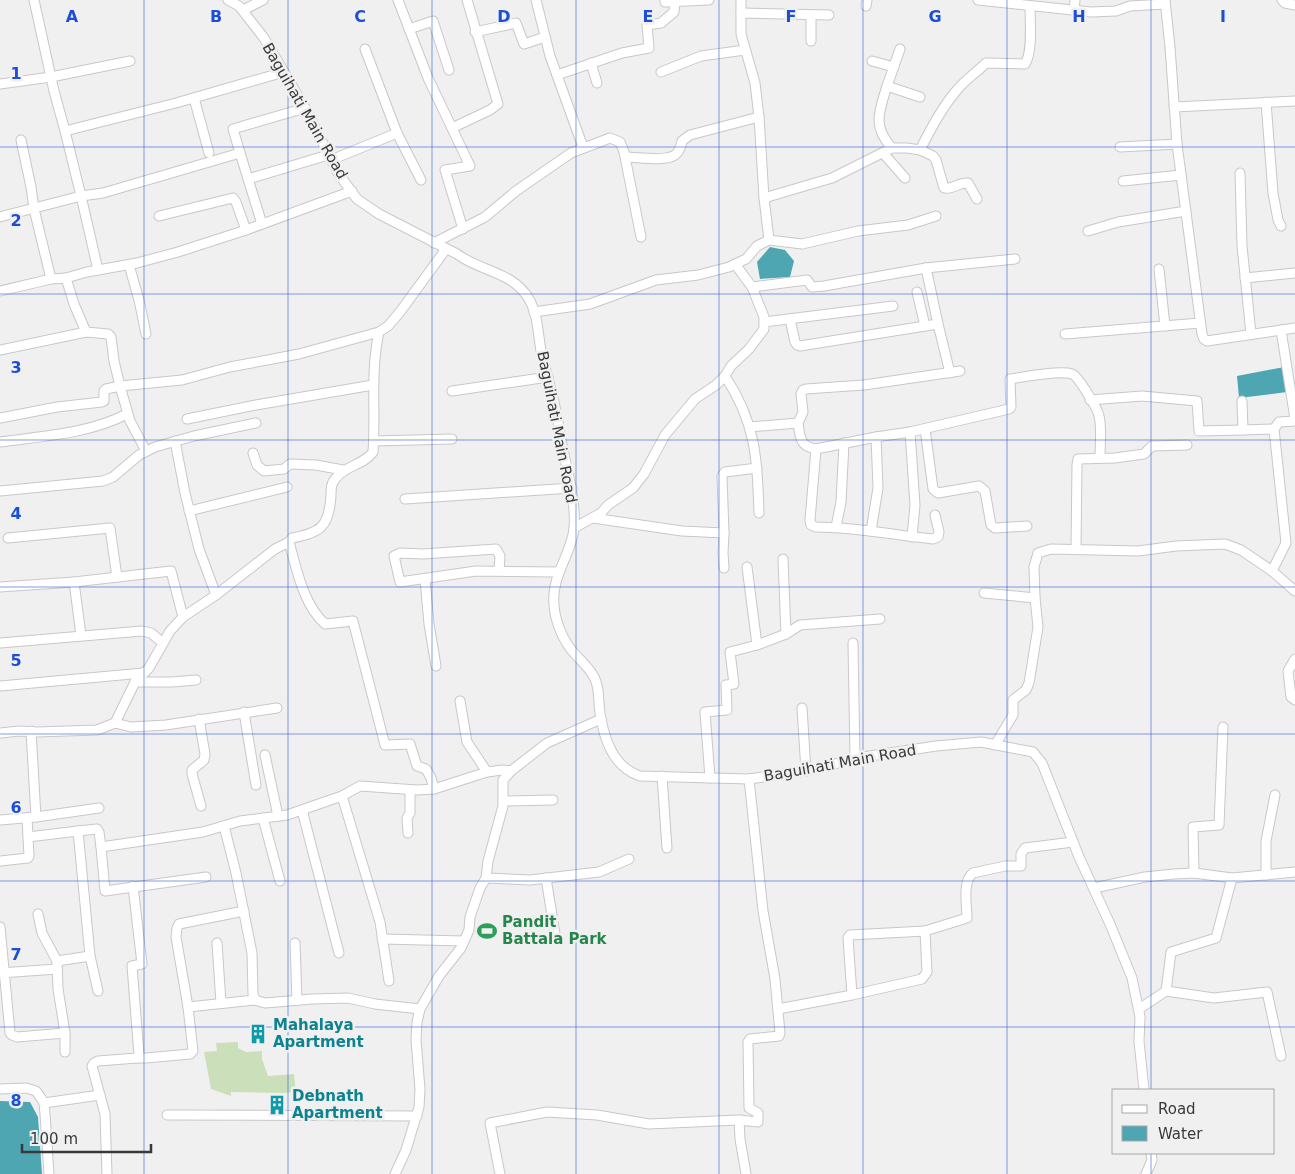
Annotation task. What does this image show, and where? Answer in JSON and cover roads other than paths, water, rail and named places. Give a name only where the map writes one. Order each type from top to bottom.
[{"type":"street","points":[[34,0],[98,270]]},
{"type":"street","name":"Baguihati Main Road","points":[[228,0],[240,5],[264,38],[305,108],[338,173],[357,199],[371,209],[457,254],[468,263],[496,272],[513,281],[529,298],[534,312],[572,488],[574,528],[572,539],[558,572],[553,603],[559,627],[569,648],[595,678],[601,720],[610,750],[622,767],[640,776],[749,779],[806,772],[855,759],[936,746],[981,742],[1034,752],[1042,763],[1073,842],[1132,978],[1140,1018],[1139,1040],[1144,1089]]},
{"type":"street","points":[[240,5],[263,0]]},
{"type":"street","points":[[398,0],[428,78],[470,166],[445,170],[463,229]]},
{"type":"street","points":[[452,128],[490,110],[498,104],[467,0]]},
{"type":"street","points":[[536,0],[550,56],[583,147]]},
{"type":"street","points":[[665,0],[665,2],[709,0]]},
{"type":"street","points":[[741,0],[741,34],[754,83],[759,118],[764,198],[769,240]]},
{"type":"street","points":[[978,0],[1074,11],[1116,10],[1130,6],[1165,2],[1177,144],[1202,334],[1205,340],[1295,328]]},
{"type":"street","points":[[1074,11],[1075,0]]},
{"type":"street","points":[[1282,0],[1285,4],[1295,5]]},
{"type":"street","points":[[557,75],[622,53],[649,48],[647,25],[661,23],[674,12],[675,2]]},
{"type":"street","points":[[920,150],[950,99],[986,63],[1025,64],[1029,50],[1030,6]]},
{"type":"street","points":[[741,13],[829,15]]},
{"type":"street","points":[[811,15],[811,41]]},
{"type":"street","points":[[409,28],[433,21],[449,70]]},
{"type":"street","points":[[476,32],[516,22],[524,44],[545,37]]},
{"type":"street","points":[[365,49],[397,133],[421,180]]},
{"type":"street","points":[[892,148],[883,138],[878,122],[887,86],[900,49]]},
{"type":"street","points":[[662,72],[701,56],[746,50]]},
{"type":"street","points":[[0,84],[51,78],[130,60]]},
{"type":"street","points":[[872,61],[894,67]]},
{"type":"street","points":[[591,63],[597,84]]},
{"type":"street","points":[[65,131],[194,98],[284,72]]},
{"type":"street","points":[[887,86],[920,97]]},
{"type":"street","points":[[194,98],[208,153]]},
{"type":"street","points":[[1174,107],[1295,100]]},
{"type":"street","points":[[1266,102],[1273,193],[1278,220],[1281,226]]},
{"type":"street","points":[[262,224],[233,129],[305,108]]},
{"type":"street","points":[[626,157],[666,158],[675,155],[680,149],[682,141],[690,135],[759,118]]},
{"type":"street","points":[[248,178],[330,157],[397,133]]},
{"type":"street","points":[[434,243],[485,218],[516,190],[571,152],[610,138],[620,142],[626,157],[641,237]]},
{"type":"street","points":[[21,140],[34,209],[51,279]]},
{"type":"street","points":[[1120,147],[1177,144]]},
{"type":"street","points":[[764,198],[832,178],[892,148],[907,148],[920,150],[933,156],[936,160],[944,188],[968,183],[977,198]]},
{"type":"street","points":[[0,218],[81,196],[103,193],[240,153]]},
{"type":"street","points":[[883,153],[906,178]]},
{"type":"street","points":[[1240,173],[1241,227],[1250,334]]},
{"type":"street","points":[[1123,181],[1181,176]]},
{"type":"street","points":[[0,292],[51,279],[66,278],[129,265],[178,252],[246,230],[352,191]]},
{"type":"street","points":[[159,216],[233,198],[246,230]]},
{"type":"street","points":[[1088,231],[1118,222],[1186,211]]},
{"type":"street","points":[[534,312],[590,304],[656,280],[698,275],[736,264],[746,259],[757,246],[769,240],[802,244],[858,231],[908,225],[936,216]]},
{"type":"street","points":[[0,418],[57,407],[102,402],[106,388],[182,380],[230,367],[299,354],[379,332],[388,326],[400,312],[446,249]]},
{"type":"street","points":[[752,287],[807,280],[812,287],[824,286],[926,268],[1015,259]]},
{"type":"street","points":[[574,528],[593,518],[633,488],[644,474],[665,435],[695,399],[716,385],[725,376],[731,366],[749,349],[764,329],[764,316],[752,287],[736,264]]},
{"type":"street","points":[[129,265],[146,334]]},
{"type":"street","points":[[926,268],[950,373]]},
{"type":"street","points":[[1159,269],[1165,326]]},
{"type":"street","points":[[1245,278],[1295,272]]},
{"type":"street","points":[[66,278],[74,304],[86,332]]},
{"type":"street","points":[[917,292],[925,326]]},
{"type":"street","points":[[764,322],[893,306]]},
{"type":"street","points":[[790,319],[795,342],[800,346],[938,324]]},
{"type":"street","points":[[1065,334],[1125,328],[1200,324]]},
{"type":"street","points":[[1272,570],[1286,543],[1274,429],[1279,422],[1295,420],[1281,330]]},
{"type":"street","points":[[0,350],[86,332],[108,334],[111,337],[114,361],[128,414],[134,431],[146,450]]},
{"type":"street","points":[[115,723],[136,682],[149,668],[170,631],[183,617],[216,595],[275,549],[289,542],[292,538],[313,533],[325,523],[329,514],[331,486],[334,480],[343,470],[368,458],[373,452],[374,353],[379,332]]},
{"type":"street","points":[[960,372],[864,385],[803,390],[801,394],[803,412],[798,423],[805,447],[816,449],[910,432],[1009,410],[1011,407],[1010,378],[1040,374],[1071,374],[1077,377],[1100,416],[1100,458]]},
{"type":"street","points":[[725,376],[735,392],[755,444],[759,513]]},
{"type":"street","points":[[452,391],[548,378]]},
{"type":"street","points":[[187,419],[373,385]]},
{"type":"street","points":[[1090,400],[1142,396],[1197,401],[1199,431],[1274,429]]},
{"type":"street","points":[[1242,401],[1243,430]]},
{"type":"street","points":[[0,442],[80,431],[97,427],[128,414]]},
{"type":"street","points":[[0,491],[103,481],[113,477],[146,450],[175,441],[256,423]]},
{"type":"street","points":[[750,427],[798,423]]},
{"type":"street","points":[[925,429],[933,489],[935,492],[979,486],[985,490],[991,526],[995,528],[1027,526]]},
{"type":"street","points":[[910,432],[915,504],[912,537]]},
{"type":"street","points":[[871,531],[878,488],[876,437]]},
{"type":"street","points":[[374,441],[452,439]]},
{"type":"street","points":[[175,441],[189,511],[199,549],[216,595]]},
{"type":"street","points":[[836,527],[842,497],[844,443]]},
{"type":"street","points":[[1076,548],[1078,459],[1115,458],[1144,454],[1152,446],[1187,445]]},
{"type":"street","points":[[816,449],[810,520],[812,525],[816,527],[836,527],[933,539],[938,537],[939,532],[935,515]]},
{"type":"street","points":[[254,454],[257,465],[264,471],[284,469],[290,464],[316,465],[343,470]]},
{"type":"street","points":[[724,568],[722,476],[726,472],[757,468]]},
{"type":"street","points":[[189,511],[288,487]]},
{"type":"street","points":[[405,499],[572,488]]},
{"type":"street","points":[[593,518],[682,531],[724,533]]},
{"type":"street","points":[[8,538],[111,528],[117,577]]},
{"type":"street","points":[[289,542],[303,587],[317,617],[325,624],[353,621],[385,745],[410,744],[417,766],[426,769],[434,788]]},
{"type":"street","points":[[995,745],[1013,715],[1013,700],[1026,690],[1029,683],[1038,627],[1034,566],[1038,553],[1051,549],[1076,548],[1138,551],[1176,546],[1225,544],[1241,550],[1272,570],[1295,591]]},
{"type":"street","points":[[499,571],[500,556],[496,549],[423,554],[400,553],[394,556],[400,582],[476,571],[558,572]]},
{"type":"street","points":[[783,559],[786,634]]},
{"type":"street","points":[[746,567],[757,645]]},
{"type":"street","points":[[0,587],[74,582],[171,571],[183,617]]},
{"type":"street","points":[[425,578],[429,624],[436,666]]},
{"type":"street","points":[[74,582],[81,635]]},
{"type":"street","points":[[984,593],[1035,598]]},
{"type":"street","points":[[710,778],[705,712],[727,710],[726,685],[734,684],[730,652],[757,645],[786,634],[800,625],[880,619]]},
{"type":"street","points":[[0,643],[142,631],[151,633],[163,642]]},
{"type":"street","points":[[853,643],[855,759]]},
{"type":"street","points":[[1295,659],[1288,671],[1291,697],[1295,700]]},
{"type":"street","points":[[0,686],[143,673]]},
{"type":"street","points":[[136,682],[196,680]]},
{"type":"street","points":[[460,701],[467,742],[487,772]]},
{"type":"street","points":[[0,733],[96,730],[115,723],[130,727],[166,724],[277,708]]},
{"type":"street","points":[[802,708],[806,772]]},
{"type":"street","points":[[244,712],[256,785]]},
{"type":"street","points":[[199,719],[205,754],[204,760],[192,770],[192,774],[201,806]]},
{"type":"street","points":[[395,1174],[406,1150],[419,1107],[417,1022],[420,1008],[439,976],[461,948],[464,941],[480,888],[486,878],[488,861],[502,814],[503,780],[511,771],[547,743],[601,720]]},
{"type":"street","points":[[1194,873],[1193,827],[1219,825],[1223,727]]},
{"type":"street","points":[[30,732],[36,817]]},
{"type":"street","points":[[265,755],[278,816]]},
{"type":"street","points":[[101,847],[203,832],[240,821],[278,816],[342,796],[360,786],[410,790],[434,788],[487,772],[511,771]]},
{"type":"street","points":[[662,776],[667,848]]},
{"type":"street","points":[[500,1174],[490,1123],[547,1112],[597,1115],[649,1124],[740,1120],[758,1122],[758,1113],[749,1108],[748,1042],[750,1039],[779,1036],[780,1034],[763,911],[749,779]]},
{"type":"street","points":[[408,833],[407,818],[410,813],[410,790]]},
{"type":"street","points":[[1266,875],[1266,841],[1274,795]]},
{"type":"street","points":[[342,796],[380,922],[390,981]]},
{"type":"street","points":[[503,801],[553,800]]},
{"type":"street","points":[[0,820],[99,808]]},
{"type":"street","points":[[302,810],[339,953]]},
{"type":"street","points":[[0,861],[28,858],[27,818]]},
{"type":"street","points":[[263,818],[280,881]]},
{"type":"street","points":[[224,826],[252,953],[253,994],[255,1000]]},
{"type":"street","points":[[28,837],[97,829],[101,847],[105,891],[206,877]]},
{"type":"street","points":[[78,831],[90,956],[98,991]]},
{"type":"street","points":[[852,995],[848,938],[850,935],[924,931],[967,918],[967,883],[969,876],[973,873],[1005,866],[1021,866],[1021,854],[1025,848],[1073,842]]},
{"type":"street","points":[[486,878],[530,880],[599,872],[629,859]]},
{"type":"street","points":[[1094,888],[1145,877],[1194,873],[1232,878],[1295,872]]},
{"type":"street","points":[[546,878],[556,940]]},
{"type":"street","points":[[1166,991],[1172,952],[1216,938],[1232,878]]},
{"type":"street","points":[[133,886],[142,964],[132,966],[140,1049],[137,1058]]},
{"type":"street","points":[[107,1174],[105,1114],[92,1066],[94,1063],[192,1053],[188,1007],[176,928],[182,923],[244,910]]},
{"type":"street","points":[[38,914],[42,933],[57,965],[65,1033],[65,1052]]},
{"type":"street","points":[[0,927],[4,1017],[10,1033],[12,1036],[17,1037],[65,1033]]},
{"type":"street","points":[[778,1009],[922,979],[927,972],[924,931]]},
{"type":"street","points":[[382,939],[464,941]]},
{"type":"street","points":[[217,943],[221,1004]]},
{"type":"street","points":[[295,943],[298,1000]]},
{"type":"street","points":[[2,973],[57,965],[90,956]]},
{"type":"street","points":[[1139,1009],[1166,991],[1214,998],[1267,992],[1280,1056]]},
{"type":"street","points":[[188,1007],[255,1000],[265,1003],[348,998],[375,1004],[420,1008]]},
{"type":"street","points":[[0,1089],[26,1088],[36,1091],[44,1104],[50,1174]]},
{"type":"street","points":[[44,1104],[100,1096]]},
{"type":"street","points":[[167,1115],[417,1116]]},
{"type":"street","points":[[740,1120],[740,1139],[746,1174]]},
{"type":"street","points":[[1146,1174],[1152,1160],[1151,1154]]},
{"type":"water","points":[[770,247],[785,250],[794,261],[790,277],[760,279],[757,262]]},
{"type":"water","points":[[1284,367],[1287,392],[1239,398],[1237,376]]},
{"type":"water","points":[[0,1101],[30,1102],[38,1117],[42,1174],[0,1174]]},
{"type":"place","name":"Pandit Battala Park","points":[[487,931]]},
{"type":"place","name":"Mahalaya Apartment","points":[[258,1034]]},
{"type":"place","name":"Debnath Apartment","points":[[277,1105]]}]
